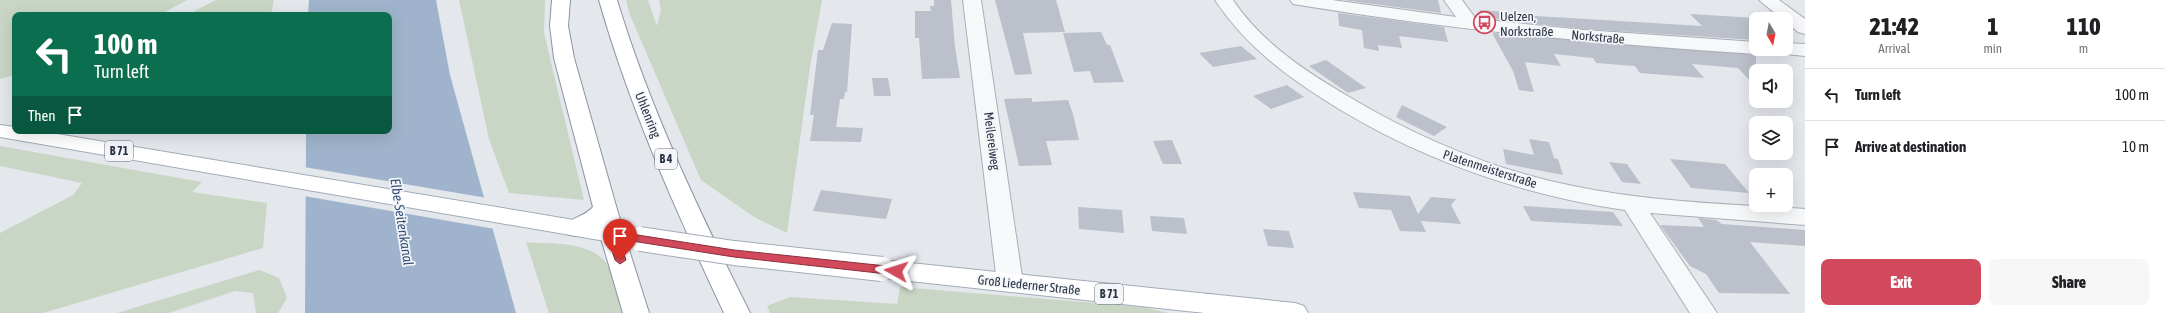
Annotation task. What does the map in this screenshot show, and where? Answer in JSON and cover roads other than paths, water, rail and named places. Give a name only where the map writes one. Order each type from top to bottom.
[{"type":"main road","points":[[561,0],[559,26],[564,58],[612,234],[636,313]]},
{"type":"main road","name":"Uhlenring","points":[[608,0],[626,59],[646,112],[737,313]]},
{"type":"main road","name":"B 71","points":[[0,131],[12,133]]},
{"type":"main road","name":"B 71","points":[[18,134],[612,234]]},
{"type":"main road","points":[[570,227],[595,220],[605,208]]},
{"type":"main road","name":"Groß Liederner Straße","points":[[612,234],[734,253],[1010,283],[1219,308],[1294,313]]},
{"type":"street","name":"Meilereiweg","points":[[972,0],[1010,283]]},
{"type":"street","name":"Platenmeisterstraße","points":[[1224,0],[1251,34],[1299,75],[1347,106],[1405,137],[1462,162],[1516,180],[1574,194],[1632,203],[1805,217]]},
{"type":"street","name":"Norkstraße","points":[[1299,0],[1379,14],[1472,25],[1653,42],[1749,48]]},
{"type":"street","points":[[1453,0],[1472,25]]},
{"type":"street","points":[[1768,0],[1805,28]]},
{"type":"street","points":[[1793,49],[1805,50]]},
{"type":"street","points":[[1632,203],[1704,313]]},
{"type":"water","name":"Elbe-Seitenkanal","points":[[309,0],[436,0],[450,75],[516,313],[305,313],[306,134],[392,134],[392,12],[308,12]]},
{"type":"place","name":"Uelzen, Norkstraße","points":[[1485,23]]}]
